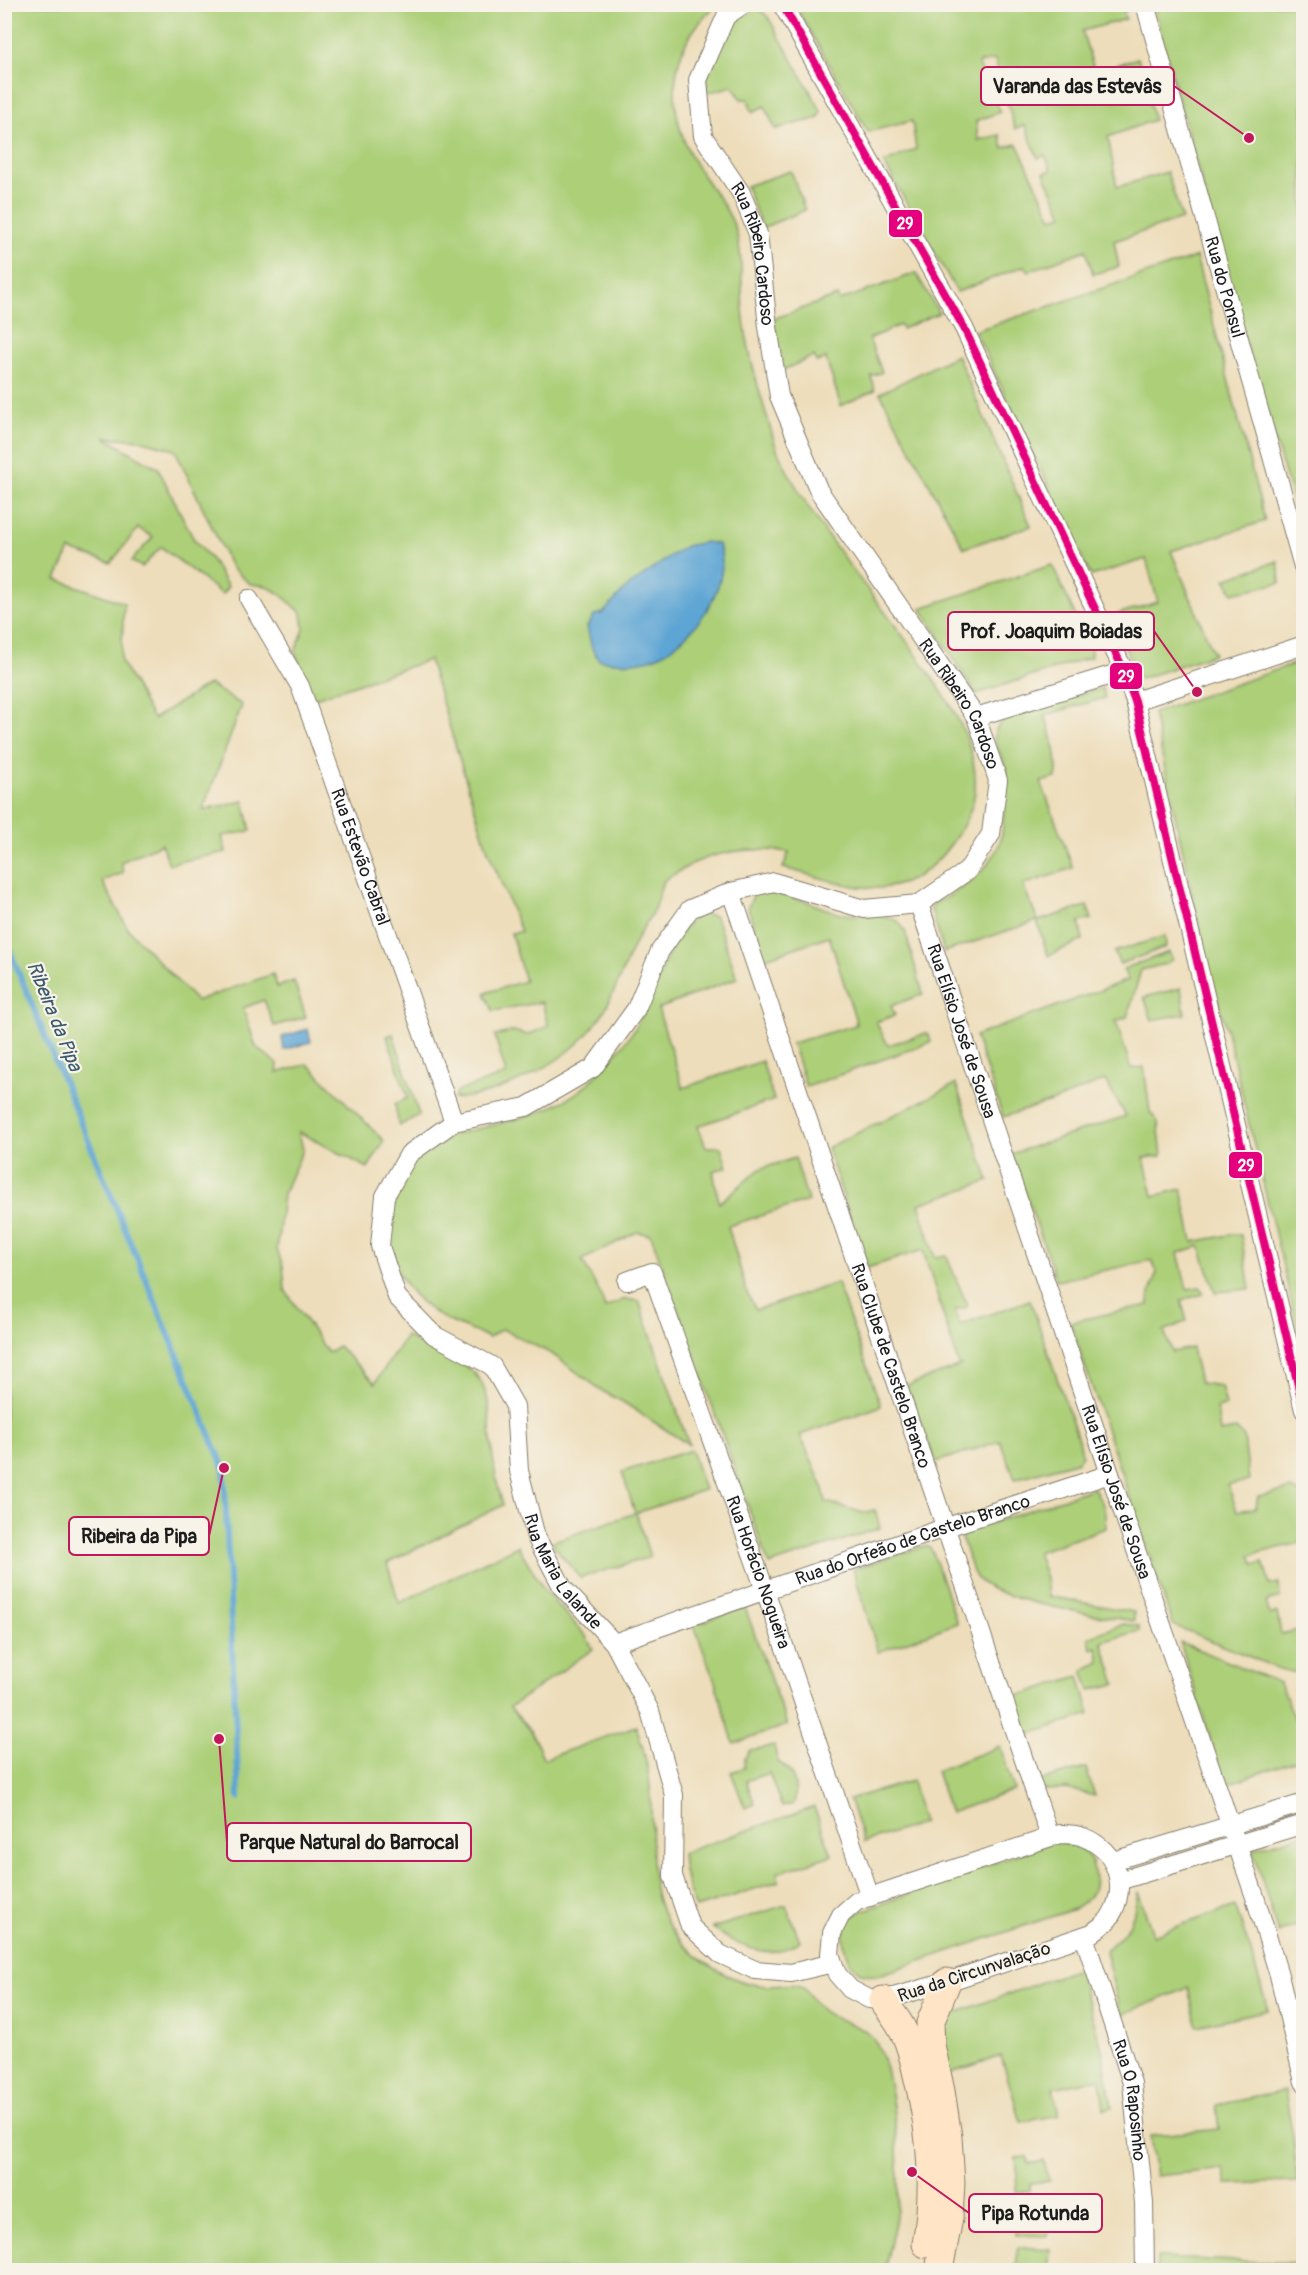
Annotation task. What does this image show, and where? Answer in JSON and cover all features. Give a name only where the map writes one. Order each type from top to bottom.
[{"type":"main road","points":[[939,2271],[949,2218],[951,2183],[942,2091],[931,2045],[930,2023],[947,1982]]},
{"type":"main road","points":[[883,2000],[900,2024],[910,2048],[925,2104],[931,2142],[930,2217],[921,2271]]},
{"type":"street","name":"Rua Ribeiro Cardoso","points":[[454,1122],[526,1107],[593,1068],[636,1009],[660,951],[690,909],[731,892],[774,882],[864,909],[919,904],[967,871],[991,834],[998,780],[976,717],[819,491],[779,396],[768,327],[758,234],[741,194],[704,136],[698,81],[726,16],[744,4]]},
{"type":"street","points":[[782,4],[964,328],[1124,671],[1135,701],[1304,1410]]},
{"type":"street","name":"Rua do Ponsul","points":[[1145,4],[1304,570]]},
{"type":"street","name":"Rua Estevão Cabral","points":[[249,599],[300,686],[454,1122]]},
{"type":"street","points":[[1135,701],[1304,645]]},
{"type":"street","points":[[976,717],[1124,671]]},
{"type":"street","name":"Rua Clube de Castelo Branco","points":[[731,892],[1050,1837]]},
{"type":"street","name":"Rua Elísio José de Sousa","points":[[919,904],[1110,1474],[1232,1825],[1279,1975],[1304,2082]]},
{"type":"street","name":"Rua Maria Lalande","points":[[454,1122],[409,1154],[386,1196],[380,1246],[398,1297],[434,1335],[492,1366],[515,1406],[519,1471],[537,1538],[563,1588],[614,1643],[651,1712],[674,1795],[672,1876],[690,1926],[720,1954],[755,1970],[791,1973],[833,1963]]},
{"type":"street","name":"Rua Horácio Nogueira","points":[[627,1281],[652,1272],[765,1590],[870,1897]]},
{"type":"street","name":"Rua do Orfeão de Castelo Branco","points":[[614,1643],[946,1527],[1110,1474]]},
{"type":"street","points":[[833,1963],[830,1954],[832,1933],[841,1915],[857,1901],[1060,1834],[1081,1836],[1100,1845],[1113,1861],[1304,1803]]},
{"type":"street","points":[[1119,1881],[1304,1824]]},
{"type":"street","name":"Rua da Circunvalação","points":[[833,1963],[837,1974],[850,1989],[869,1999],[883,2000],[947,1982],[1084,1936],[1092,1933],[1108,1920],[1118,1901],[1119,1881],[1113,1861]]},
{"type":"street","name":"Rua O Raposinho","points":[[1084,1936],[1132,2083],[1144,2203],[1145,2271]]},
{"type":"green space","points":[[4,5],[716,5],[691,34],[684,48],[677,69],[675,99],[680,128],[691,155],[724,206],[736,231],[741,260],[743,310],[747,337],[756,379],[775,444],[792,480],[825,532],[943,693],[958,719],[973,761],[975,785],[969,815],[951,844],[932,865],[913,879],[893,886],[873,888],[852,886],[783,868],[789,852],[746,850],[719,854],[692,864],[664,881],[655,907],[635,942],[603,1013],[576,1045],[558,1059],[517,1082],[474,1096],[454,1099],[456,1092],[506,1074],[495,1036],[513,1031],[528,1035],[548,1026],[542,1002],[493,1011],[485,993],[525,981],[511,933],[521,932],[487,848],[429,660],[312,699],[295,652],[304,629],[302,613],[267,586],[250,584],[231,567],[175,450],[140,440],[104,437],[158,468],[193,538],[213,562],[228,587],[222,594],[161,547],[142,567],[131,561],[153,537],[138,528],[111,563],[70,550],[56,579],[124,603],[121,661],[153,719],[209,684],[242,705],[203,810],[244,801],[251,831],[222,836],[226,852],[169,864],[161,844],[121,862],[123,873],[102,881],[128,929],[196,1001],[273,974],[277,987],[294,981],[306,1017],[274,1026],[264,1000],[243,1008],[256,1047],[278,1064],[277,1073],[308,1064],[384,1141],[368,1168],[299,1132],[303,1150],[283,1194],[277,1250],[283,1266],[285,1290],[328,1353],[338,1346],[375,1383],[406,1336],[466,1366],[480,1381],[487,1397],[494,1465],[503,1505],[387,1563],[399,1603],[518,1546],[545,1591],[585,1635],[593,1649],[510,1707],[531,1732],[544,1759],[636,1726],[645,1755],[650,1786],[655,1888],[665,1919],[674,1933],[693,1953],[730,1977],[757,1985],[790,1984],[802,1987],[823,2011],[868,2033],[877,2045],[890,2088],[898,2170],[896,2216],[884,2270],[5,2270]]},
{"type":"green space","points":[[795,5],[1128,5],[1129,9],[1123,12],[1126,19],[1082,31],[1095,72],[1138,58],[1154,120],[1108,137],[1117,187],[1167,172],[1182,219],[1114,241],[1119,267],[1093,274],[1086,250],[1029,271],[1024,266],[957,292],[884,163],[916,149],[912,121],[868,132]],"holes":[[[995,60],[1015,129],[1025,125],[1038,158],[1045,155],[1051,170],[1044,173],[1063,215],[1052,218],[1017,144],[1003,148],[1000,135],[978,140],[976,121],[1000,112],[978,63]]]},
{"type":"green space","points":[[1153,5],[1303,5],[1303,534],[1242,330]]},
{"type":"green space","points":[[751,8],[758,8],[768,17],[818,105],[821,112],[819,118],[775,129],[765,106],[752,112],[748,99],[741,99],[733,86],[706,93],[707,73],[734,20]]},
{"type":"green space","points":[[791,171],[805,210],[762,228],[746,186]]},
{"type":"green space","points":[[1196,257],[1265,521],[1171,551],[1214,654],[1140,679],[1110,616],[1158,602],[1146,559],[1091,576],[975,331]]},
{"type":"green space","points":[[916,273],[939,313],[902,329],[900,325],[869,339],[882,372],[871,376],[875,390],[841,406],[826,359],[816,362],[814,356],[783,370],[773,319],[837,296],[839,301]]},
{"type":"green space","points":[[957,355],[1031,526],[964,548],[880,393]]},
{"type":"green space","points":[[1278,561],[1280,583],[1233,593],[1225,579]]},
{"type":"green space","points":[[1052,565],[1091,649],[1091,657],[976,694],[921,608]]},
{"type":"green space","points":[[1299,662],[1303,677],[1303,1351],[1227,1031],[1207,964],[1153,713]]},
{"type":"green space","points":[[1102,688],[1105,698],[1045,715],[1054,746],[1057,770],[1056,778],[1041,782],[1073,868],[1023,885],[1038,921],[1087,906],[1092,919],[1079,922],[1083,940],[1048,956],[1037,921],[944,952],[931,909],[934,903],[953,894],[972,880],[988,863],[1001,840],[1007,775],[1005,763],[995,741],[997,727],[1007,718]]},
{"type":"green space","points":[[755,892],[769,892],[802,900],[840,914],[885,916],[898,921],[905,931],[923,994],[891,1006],[895,1015],[876,1022],[888,1045],[928,1033],[931,1042],[806,1087],[792,1043],[856,1025],[855,1018],[829,936],[763,959],[748,907]]},
{"type":"green space","points":[[704,913],[716,917],[737,978],[658,1009],[683,1088],[762,1061],[774,1100],[698,1126],[706,1147],[721,1147],[727,1167],[713,1171],[719,1203],[760,1169],[795,1158],[808,1201],[728,1226],[747,1293],[756,1310],[837,1283],[881,1406],[800,1435],[822,1485],[826,1502],[863,1513],[875,1510],[880,1528],[769,1565],[651,1235],[637,1232],[582,1260],[601,1295],[605,1308],[625,1299],[639,1301],[689,1445],[604,1392],[552,1354],[502,1329],[489,1338],[435,1313],[421,1302],[401,1277],[392,1258],[389,1239],[392,1209],[412,1162],[429,1147],[448,1137],[518,1119],[546,1109],[573,1096],[584,1087],[631,1035],[646,1008],[673,945],[692,920]]},
{"type":"green space","points":[[1165,936],[1166,947],[1120,964],[1114,952]]},
{"type":"green space","points":[[1169,952],[1172,959],[1166,964],[1141,970],[1127,1017],[1116,1021],[1131,1069],[1144,1067],[1150,1112],[1158,1122],[1162,1156],[1144,1158],[1153,1196],[1182,1189],[1193,1242],[1234,1234],[1241,1235],[1250,1289],[1215,1292],[1200,1246],[1178,1253],[1187,1289],[1200,1287],[1204,1294],[1181,1300],[1187,1321],[1164,1331],[1172,1352],[1192,1348],[1200,1383],[1221,1386],[1226,1406],[1217,1408],[1220,1432],[1236,1429],[1244,1437],[1249,1481],[1228,1485],[1237,1511],[1256,1508],[1258,1497],[1291,1489],[1302,1494],[1303,1542],[1250,1555],[1254,1565],[1263,1562],[1270,1585],[1279,1583],[1280,1598],[1266,1602],[1270,1615],[1277,1612],[1281,1634],[1303,1629],[1303,1674],[1279,1669],[1173,1625],[1070,1322],[1149,1305],[1149,1296],[1157,1272],[1152,1260],[1057,1281],[1011,1154],[1126,1116],[1105,1080],[1054,1101],[1003,1117],[975,1036],[1128,980],[1123,969]]},
{"type":"green space","points":[[1181,988],[1185,1014],[1152,1020],[1144,997]]},
{"type":"green space","points":[[393,1034],[419,1115],[399,1126],[395,1104],[408,1098],[387,1036]]},
{"type":"green space","points":[[956,1084],[989,1181],[919,1204],[935,1257],[946,1255],[968,1307],[955,1310],[960,1325],[1030,1300],[1082,1455],[1078,1461],[1015,1479],[1000,1441],[936,1462],[906,1386],[963,1365],[959,1366],[923,1250],[867,1268],[827,1148]]},
{"type":"green space","points":[[691,1450],[704,1490],[636,1513],[650,1557],[580,1578],[551,1542],[635,1513],[622,1472]]},
{"type":"green space","points":[[1094,1488],[1104,1507],[1106,1528],[1037,1552],[1046,1578],[1048,1596],[1134,1612],[1134,1621],[1025,1600],[986,1586],[976,1577],[962,1538],[965,1532]]},
{"type":"green space","points":[[925,1546],[933,1553],[957,1623],[878,1652],[853,1569]]},
{"type":"green space","points":[[745,1607],[787,1725],[734,1744],[694,1625]]},
{"type":"green space","points":[[1123,1624],[1139,1626],[1139,1631],[1102,1642],[1116,1684],[1090,1690],[1083,1670],[1100,1662],[1097,1647],[1091,1649],[1089,1637]]},
{"type":"green space","points":[[1180,1642],[1280,1683],[1303,1738],[1303,1758],[1227,1784],[1222,1777]]},
{"type":"green space","points":[[1079,1676],[1090,1714],[1027,1735],[1014,1697]]},
{"type":"green space","points":[[774,1746],[778,1762],[788,1770],[794,1780],[794,1804],[782,1807],[769,1773],[746,1781],[755,1804],[745,1808],[731,1772],[744,1768],[745,1758],[750,1750]]},
{"type":"green space","points":[[1000,1746],[1014,1790],[950,1813],[936,1771]]},
{"type":"green space","points":[[1086,1768],[1095,1796],[1067,1789],[1043,1790],[1038,1781]]},
{"type":"green space","points":[[912,1781],[923,1823],[864,1842],[849,1799]]},
{"type":"green space","points":[[814,1807],[832,1855],[777,1873],[779,1881],[696,1908],[686,1881],[682,1853]]},
{"type":"green space","points":[[1303,1834],[1303,1923],[1278,1933],[1253,1849]]},
{"type":"green space","points":[[1055,1841],[1079,1848],[1093,1865],[1095,1879],[1092,1892],[1074,1909],[876,1976],[861,1973],[850,1963],[843,1936],[849,1920],[862,1911]]},
{"type":"green space","points":[[1138,1891],[1153,1935],[1235,1906],[1268,2010],[1197,2026],[1188,1988],[1121,2015],[1105,1951],[1129,1925]]},
{"type":"green space","points":[[786,1905],[800,1941],[789,1947],[767,1951],[755,1950],[733,1941],[712,1928]]},
{"type":"green space","points":[[1078,1969],[1102,2049],[1112,2107],[1104,2109],[1100,2078],[1053,2088],[1059,2115],[1021,2122],[1001,2056],[947,2074],[941,2027],[944,2017]]},
{"type":"green space","points":[[1285,2091],[1293,2137],[1297,2182],[1227,2184],[1224,2169],[1156,2176],[1150,2136],[1219,2129],[1216,2105]]},
{"type":"green space","points":[[1027,2157],[1028,2164],[1044,2161],[1049,2181],[1030,2183],[1030,2191],[1015,2192],[1018,2177],[1016,2158]]},
{"type":"green space","points":[[1018,2205],[1029,2206],[1033,2218],[1047,2217],[1048,2236],[1016,2235]]},
{"type":"green space","points":[[1018,2247],[1050,2249],[1048,2270],[1014,2270]]},
{"type":"green space","points":[[1157,2258],[1296,2263],[1296,2270],[1157,2270]]},
{"type":"water","points":[[705,542],[718,544],[722,559],[721,574],[709,606],[687,635],[675,646],[647,660],[615,662],[599,660],[592,649],[587,627],[595,615],[603,613],[625,589],[670,556],[686,546]]},
{"type":"water","points":[[308,1029],[311,1042],[284,1050],[282,1037]]},
{"type":"waterway","name":"Ribeira da Pipa","points":[[4,937],[224,1468],[239,1798]]},
{"type":"transit line","name":"29","points":[[782,4],[964,328],[1124,671],[1135,701],[1304,1410]]},
{"type":"place","name":"Varanda das Estevâs","points":[[1249,138]]},
{"type":"place","name":"Prof. Joaquim Boiadas","points":[[1197,692]]},
{"type":"place","name":"Ribeira da Pipa","points":[[224,1468]]},
{"type":"place","name":"Parque Natural do Barrocal","points":[[219,1739]]},
{"type":"place","name":"Pipa Rotunda","points":[[912,2172]]}]
